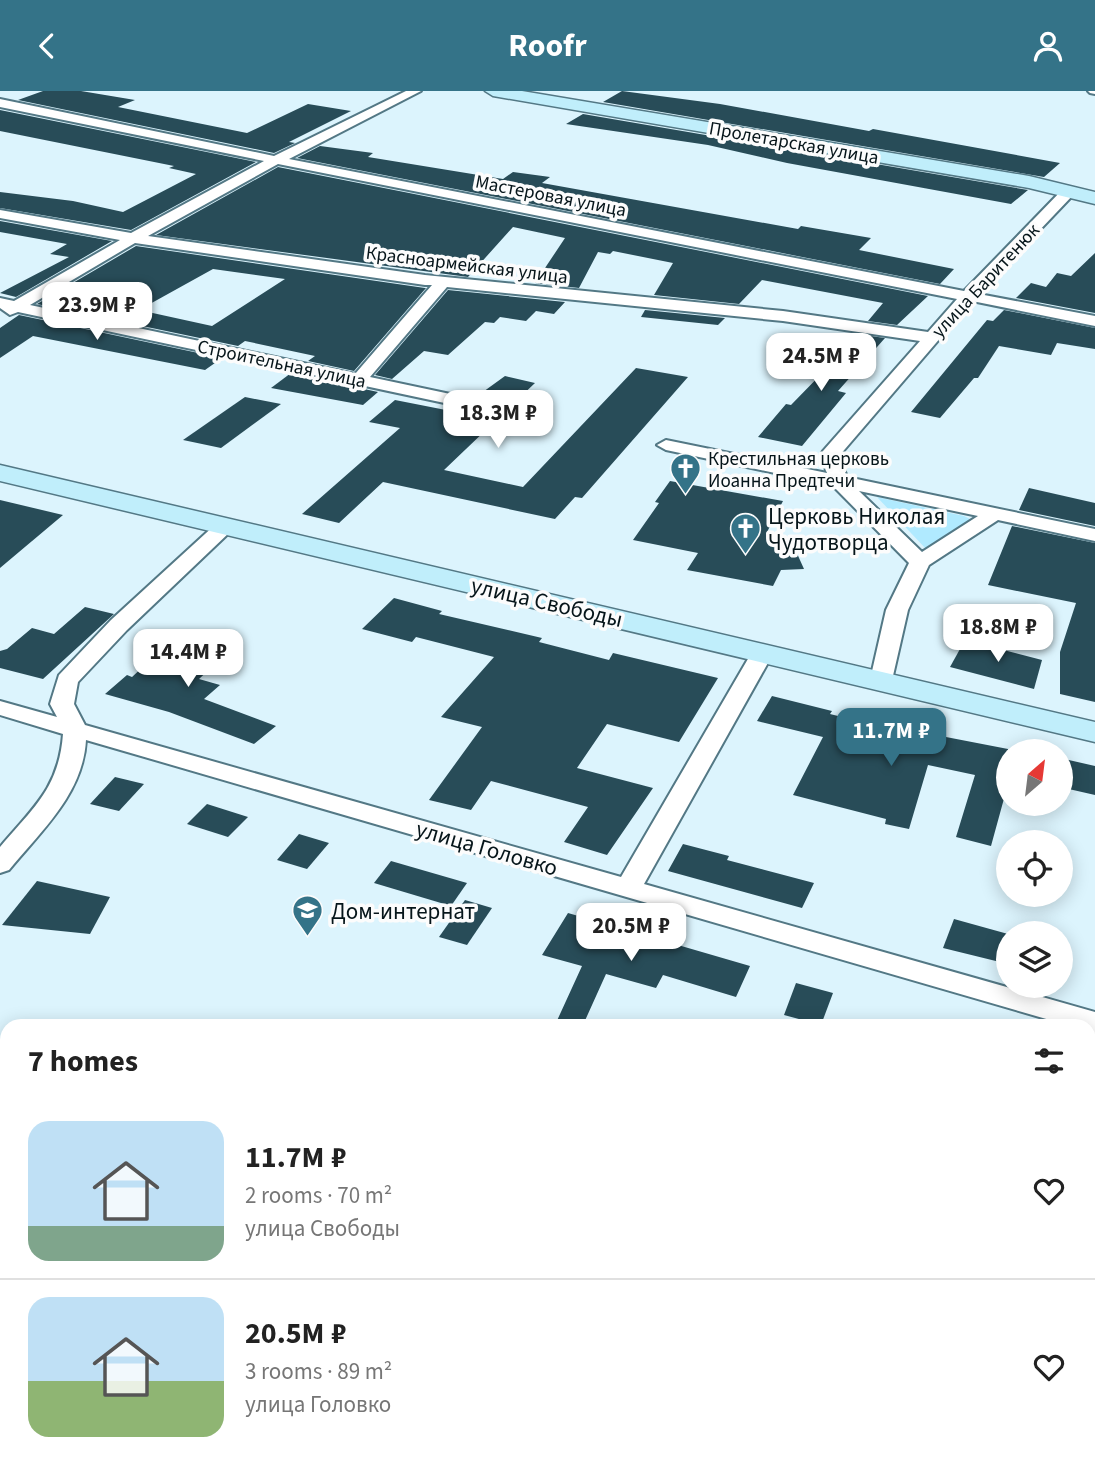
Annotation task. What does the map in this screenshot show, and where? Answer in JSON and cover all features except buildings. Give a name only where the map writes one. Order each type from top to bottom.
[{"type":"main road","name":"Пролетарская улица","points":[[492,91],[1069,191],[1095,198]]},
{"type":"main road","name":"улица Свободы","points":[[0,473],[1095,732]]},
{"type":"street","points":[[0,316],[8,305],[275,160],[415,91]]},
{"type":"street","name":"Мастеровая улица","points":[[0,103],[275,160],[1095,321]]},
{"type":"street","name":"улица Баритенюк","points":[[839,482],[830,455],[968,296],[1069,191]]},
{"type":"street","name":"Красноармейская улица","points":[[0,214],[133,238],[443,282],[783,316],[932,338]]},
{"type":"street","points":[[359,379],[443,282]]},
{"type":"street","name":"Строительная улица","points":[[8,305],[482,406]]},
{"type":"street","points":[[666,445],[1095,535]]},
{"type":"street","points":[[839,482],[920,562]]},
{"type":"street","points":[[881,680],[897,610],[920,562],[993,515]]},
{"type":"street","points":[[0,864],[60,792],[73,760],[75,728],[62,704],[66,680],[119,625],[224,527]]},
{"type":"street","points":[[628,888],[763,652]]},
{"type":"street","name":"улица Головко","points":[[0,708],[1081,1019]]},
{"type":"shaded area","points":[[877,497],[964,516],[972,520],[927,550]]},
{"type":"place","name":"Крестильная церковь Иоанна Предтечи","points":[[685,496]]},
{"type":"place","name":"Церковь Николая Чудотворца","points":[[745,556]]},
{"type":"place","name":"Дом-интернат","points":[[308,938]]}]
